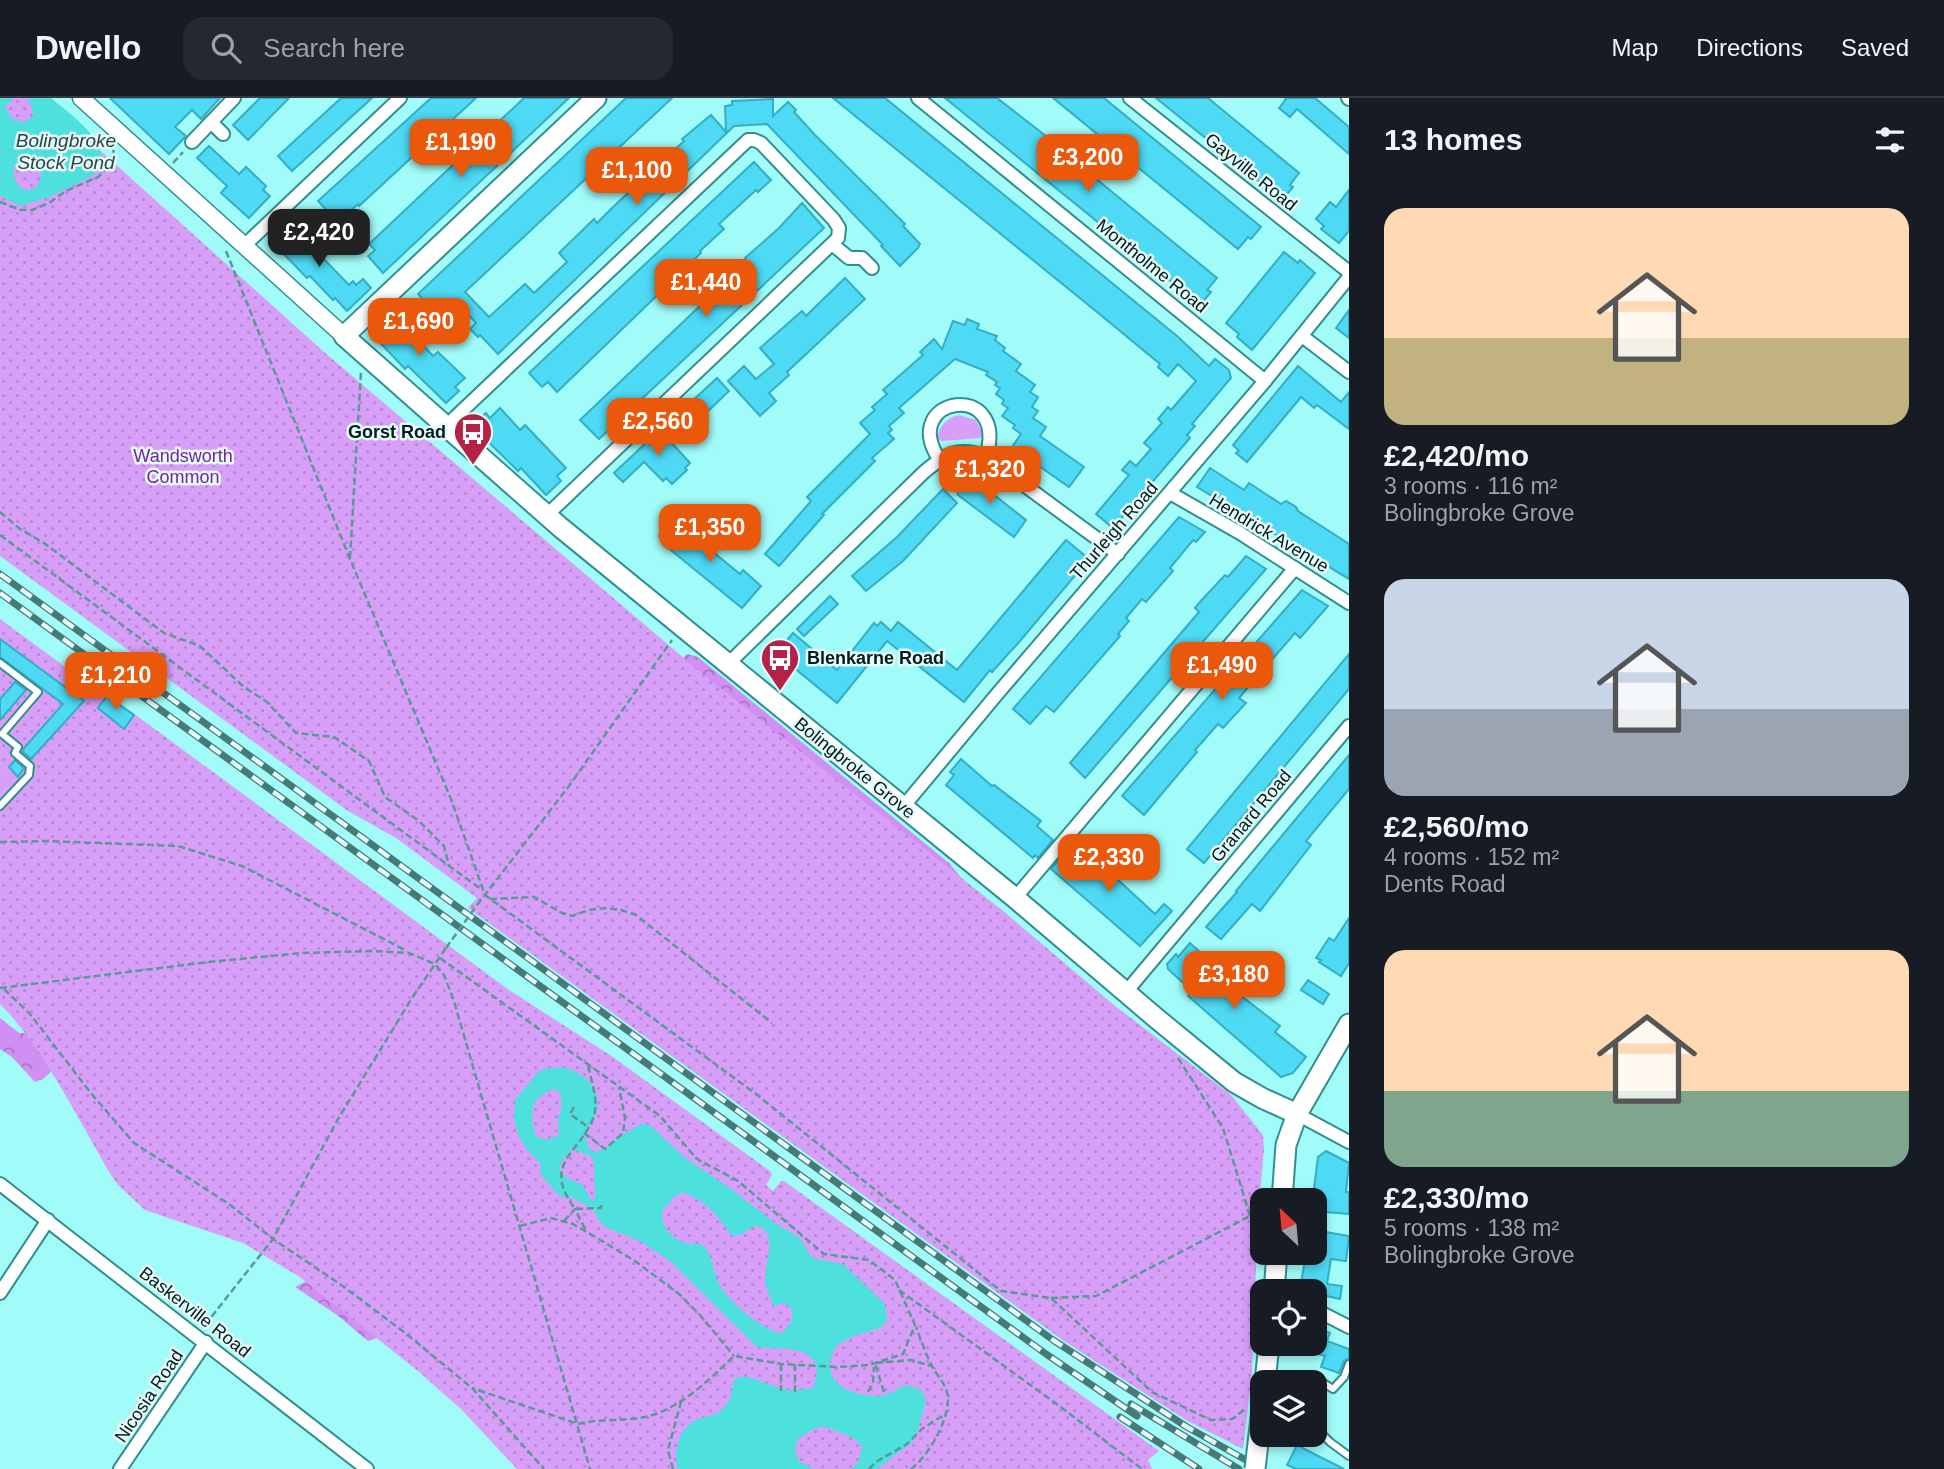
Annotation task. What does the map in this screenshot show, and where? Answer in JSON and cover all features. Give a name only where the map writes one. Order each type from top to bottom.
[{"type":"main road","points":[[344,336],[596,98]]},
{"type":"main road","name":"Bolingbroke Grove","points":[[344,336],[547,515],[1234,1082],[1297,1114]]},
{"type":"main road","points":[[1283,1188],[1286,1145],[1297,1114],[1349,1024]]},
{"type":"main road","points":[[1255,1447],[1255,1469]]},
{"type":"street","points":[[192,142],[234,98]]},
{"type":"street","points":[[244,246],[400,98]]},
{"type":"street","name":"Montholme Road","points":[[918,98],[1265,381]]},
{"type":"street","name":"Gayville Road","points":[[1130,98],[1349,275]]},
{"type":"street","name":"Bolingbroke Grove","points":[[90,101],[163,173],[344,336]]},
{"type":"street","points":[[211,122],[223,134]]},
{"type":"street","points":[[446,426],[748,141],[761,143],[834,220],[839,228],[838,237],[547,515]]},
{"type":"street","points":[[832,244],[849,258],[862,258],[873,268]]},
{"type":"street","name":"Thurleigh Road","points":[[904,807],[1302,337],[1349,275]]},
{"type":"street","points":[[1302,337],[1349,372]]},
{"type":"street","points":[[939,459],[928,435],[931,421],[948,406],[959,404],[979,411],[985,418],[991,440],[986,457]]},
{"type":"street","points":[[728,664],[939,459],[954,452],[971,451],[986,457],[1118,554]]},
{"type":"street","name":"Hendrick Avenue","points":[[1170,493],[1349,603]]},
{"type":"street","points":[[1014,898],[1295,568]]},
{"type":"street","name":"Granard Road","points":[[1126,992],[1349,726]]},
{"type":"street","points":[[1297,1114],[1349,1142]]},
{"type":"street","name":"Baskerville Road","points":[[0,1184],[201,1339],[362,1468]]},
{"type":"street","points":[[0,1293],[48,1220]]},
{"type":"street","points":[[1327,1316],[1349,1327]]},
{"type":"street","name":"Nicosia Road","points":[[120,1469],[201,1339]]},
{"type":"lane","points":[[0,663],[38,692],[2,734],[18,747],[16,753],[30,766],[29,775],[0,806]]},
{"type":"lane","points":[[1327,1385],[1333,1389],[1344,1377],[1349,1364]]},
{"type":"lane","points":[[1327,1439],[1349,1456]]},
{"type":"path","points":[[163,173],[192,142]]},
{"type":"path","points":[[0,202],[21,210],[32,210],[49,203],[65,191],[99,177],[106,169],[115,148]]},
{"type":"path","points":[[226,248],[248,310],[451,799],[485,895],[756,1094],[1001,1291],[1051,1298],[1096,1296],[1250,1216],[1223,1128],[1176,1055]]},
{"type":"path","points":[[350,559],[361,369]]},
{"type":"path","points":[[0,512],[164,633],[200,646],[244,687],[267,702],[296,733],[334,737],[369,761],[385,797],[419,821],[444,846],[450,866]]},
{"type":"path","points":[[0,536],[483,890]]},
{"type":"path","points":[[201,1339],[274,1239],[338,1119],[435,964],[569,786],[675,636]]},
{"type":"path","points":[[0,842],[178,846],[242,866],[435,964],[444,975],[453,998],[590,1469]]},
{"type":"path","points":[[490,899],[534,897],[572,916],[605,908],[636,915],[772,1023]]},
{"type":"path","points":[[2,988],[275,956],[372,951],[409,953]]},
{"type":"path","points":[[440,958],[660,1116],[697,1159],[738,1181],[824,1254],[869,1260],[895,1280],[932,1366],[947,1392],[947,1407],[933,1445],[911,1469]]},
{"type":"path","points":[[2,988],[30,1014],[90,1092],[134,1143],[229,1204],[340,1284],[472,1388],[544,1469]]},
{"type":"path","points":[[586,1231],[564,1189],[562,1167],[569,1152],[593,1120],[595,1109],[588,1066]]},
{"type":"path","points":[[584,1133],[605,1149],[623,1133],[625,1118],[619,1086]]},
{"type":"path","points":[[574,1107],[570,1114],[588,1127]]},
{"type":"path","points":[[564,1221],[575,1209],[601,1208],[601,1202]]},
{"type":"path","points":[[520,1226],[551,1218],[586,1231],[635,1261],[679,1294],[734,1356],[811,1367],[911,1360],[932,1366]]},
{"type":"path","points":[[898,1289],[1142,1469]]},
{"type":"path","points":[[1051,1298],[1152,1392],[1210,1420],[1232,1419],[1250,1411]]},
{"type":"path","points":[[875,1363],[903,1354],[915,1325]]},
{"type":"path","points":[[472,1388],[578,1424],[595,1420],[620,1420],[649,1416],[681,1402],[734,1356]]},
{"type":"path","points":[[868,1392],[873,1382],[875,1363]]},
{"type":"path","points":[[875,1363],[884,1392]]},
{"type":"path","points":[[781,1364],[781,1391]]},
{"type":"path","points":[[795,1365],[795,1390]]},
{"type":"path","points":[[673,1469],[668,1450],[681,1402]]},
{"type":"path","points":[[869,1469],[944,1415]]},
{"type":"green space","name":"Wandsworth Common","points":[[0,98],[42,98],[324,352],[705,676],[1002,910],[1114,1005],[1231,1095],[1263,1135],[1264,1148],[1261,1188],[1250,1188],[1250,1265],[1256,1265],[1256,1279],[1250,1279],[1252,1370],[1243,1449],[1186,1420],[1064,1341],[468,908],[477,898],[396,838],[348,811],[0,556]]},
{"type":"green space","points":[[959,415],[976,420],[983,435],[981,438],[941,441],[937,438],[945,423]]},
{"type":"green space","points":[[0,619],[133,713],[509,990],[613,1057],[770,1171],[772,1175],[766,1185],[773,1191],[784,1181],[1159,1451],[1148,1460],[1152,1469],[517,1469],[462,1410],[418,1371],[300,1277],[243,1243],[145,1210],[118,1185],[46,1063],[0,1004],[0,795],[18,776],[0,763]]},
{"type":"green space","points":[[687,654],[698,657],[950,864],[976,896],[670,670]]},
{"type":"green space","points":[[0,763],[18,776],[0,795]]},
{"type":"green space","points":[[0,1018],[19,1033],[45,1034],[51,1072],[43,1079],[35,1082],[12,1057],[0,1049]]},
{"type":"green space","points":[[316,1276],[391,1333],[368,1341],[337,1315],[295,1287]]},
{"type":"water","name":"Bolingbroke Stock Pond","points":[[0,98],[14,98],[5,107],[13,120],[24,122],[33,116],[28,99],[24,98],[51,98],[90,133],[104,161],[94,175],[47,198],[20,206],[0,196]],"holes":[[[25,159],[39,167],[41,176],[37,187],[22,189],[15,178],[15,165]]]},
{"type":"water","points":[[548,1068],[572,1070],[586,1079],[595,1091],[598,1106],[596,1114],[584,1133],[593,1152],[605,1149],[618,1137],[641,1124],[650,1125],[684,1157],[800,1238],[810,1255],[843,1264],[885,1304],[887,1322],[878,1329],[855,1335],[836,1346],[830,1362],[830,1371],[839,1384],[862,1395],[883,1395],[905,1385],[920,1389],[926,1400],[916,1436],[911,1443],[877,1469],[851,1469],[858,1463],[862,1447],[860,1444],[830,1428],[820,1427],[798,1439],[795,1450],[799,1461],[813,1469],[677,1469],[677,1446],[683,1432],[693,1421],[715,1414],[725,1406],[731,1395],[734,1379],[752,1378],[787,1390],[813,1388],[817,1373],[815,1363],[810,1356],[802,1352],[757,1347],[670,1261],[638,1240],[607,1228],[599,1221],[593,1209],[573,1198],[559,1196],[541,1175],[540,1163],[527,1150],[518,1135],[514,1119],[515,1100],[539,1071]],"holes":[[[555,1089],[561,1094],[559,1135],[544,1139],[535,1135],[532,1112],[537,1100]],[[572,1149],[591,1156],[594,1161],[595,1199],[590,1199],[583,1185],[567,1178],[560,1169],[561,1162]],[[686,1193],[707,1206],[732,1236],[742,1234],[754,1226],[767,1233],[767,1290],[774,1307],[781,1303],[792,1310],[792,1321],[781,1334],[755,1320],[731,1299],[719,1284],[706,1248],[700,1244],[681,1241],[668,1231],[663,1222],[662,1211],[677,1194]]]},
{"type":"building","points":[[110,98],[220,98],[201,119],[192,110],[175,127],[186,136],[169,154]]},
{"type":"building","points":[[260,98],[289,98],[248,140],[233,125]]},
{"type":"building","points":[[341,98],[372,98],[292,171],[278,156]]},
{"type":"building","points":[[431,98],[476,98],[359,206],[358,204],[338,222],[318,201]]},
{"type":"building","points":[[524,98],[569,98],[383,273],[368,256],[375,250],[369,244]]},
{"type":"building","points":[[626,98],[672,98],[465,292],[489,317],[525,284],[534,293],[567,262],[559,253],[594,219],[597,223],[629,192],[626,188],[637,177],[638,179],[656,163],[658,165],[684,141],[682,139],[711,115],[726,132],[725,106],[732,105],[732,101],[773,99],[773,116],[788,102],[815,135],[905,224],[903,226],[920,244],[918,248],[900,266],[767,124],[734,126],[498,354],[480,335],[478,337],[470,329],[476,323],[455,300],[442,312],[433,302],[429,306],[418,294]]},
{"type":"building","points":[[833,98],[885,98],[1177,336],[1209,366],[1215,359],[1229,370],[1231,378],[1192,424],[1195,426],[1187,435],[1190,438],[1113,528],[1096,514],[1129,475],[1122,470],[1130,461],[1136,466],[1151,449],[1144,443],[1162,423],[1158,419],[1168,407],[1171,410],[1196,381],[1178,364],[1168,376],[1158,367],[1160,364]]},
{"type":"building","points":[[945,98],[997,98],[1091,171],[1089,173],[1217,278],[1207,290],[1211,292],[1200,305]]},
{"type":"building","points":[[1053,98],[1104,98],[1261,227],[1238,249]]},
{"type":"building","points":[[1156,98],[1208,98],[1299,173],[1290,185],[1293,187],[1282,200]]},
{"type":"building","points":[[1285,98],[1315,98],[1349,127],[1349,154],[1297,109],[1290,117],[1279,108]]},
{"type":"building","points":[[209,146],[239,174],[246,167],[266,186],[263,190],[270,196],[249,218],[221,193],[227,186],[197,158]]},
{"type":"building","points":[[754,162],[771,180],[719,224],[724,229],[700,251],[701,253],[557,392],[548,382],[542,387],[529,373]]},
{"type":"building","points":[[1349,190],[1349,231],[1339,243],[1321,229],[1324,226],[1316,219],[1330,202],[1336,207]]},
{"type":"building","points":[[802,203],[824,228],[599,439],[580,420],[702,304]]},
{"type":"building","points":[[291,225],[349,285],[353,281],[356,285],[363,279],[371,288],[347,311],[310,276],[307,278],[272,242]]},
{"type":"building","points":[[1284,252],[1298,263],[1300,260],[1315,273],[1252,350],[1226,323]]},
{"type":"building","points":[[845,278],[865,299],[787,372],[789,375],[769,393],[776,401],[760,416],[728,381],[744,366],[756,379],[774,364],[760,348],[802,311],[806,316]]},
{"type":"building","points":[[1349,310],[1349,338],[1336,328]]},
{"type":"building","points":[[393,313],[433,356],[438,352],[465,378],[455,387],[459,391],[446,403],[408,366],[405,369],[371,333]]},
{"type":"building","points":[[967,319],[979,324],[977,329],[997,336],[995,340],[1005,348],[1003,351],[1021,364],[1016,371],[1035,385],[1030,392],[1038,397],[1032,407],[1038,411],[1033,418],[1046,427],[1040,436],[1084,467],[1069,487],[1012,447],[1021,434],[1013,428],[1015,425],[1002,416],[1008,408],[1002,404],[1004,400],[996,394],[1000,388],[995,385],[997,382],[986,375],[988,372],[955,359],[899,408],[904,413],[889,426],[892,430],[888,433],[894,439],[872,458],[875,461],[822,514],[824,515],[779,566],[765,554],[811,501],[807,497],[870,434],[860,423],[875,410],[872,407],[887,394],[883,390],[923,355],[920,352],[934,339],[942,349],[953,321],[965,325]]},
{"type":"building","points":[[1298,366],[1341,402],[1349,392],[1349,429],[1317,405],[1314,408],[1301,397],[1247,462],[1236,453],[1239,451],[1233,445]]},
{"type":"building","points":[[717,378],[729,391],[704,415],[692,401]]},
{"type":"building","points":[[500,408],[520,430],[525,425],[566,468],[557,476],[561,481],[546,495],[521,468],[518,471],[472,426],[486,413],[490,418]]},
{"type":"building","points":[[667,423],[677,434],[670,441],[690,463],[685,468],[687,470],[672,484],[666,478],[663,481],[644,462],[623,482],[614,473]]},
{"type":"building","points":[[1210,468],[1244,490],[1249,483],[1281,504],[1286,501],[1349,544],[1349,579],[1197,487]]},
{"type":"building","points":[[970,476],[1026,520],[1014,537],[958,495],[956,484]]},
{"type":"building","points":[[943,489],[957,503],[903,561],[866,591],[852,576],[897,537]]},
{"type":"building","points":[[1179,517],[1205,532],[1196,542],[1193,540],[1170,568],[1173,571],[1146,602],[1142,599],[1126,618],[1129,621],[1118,634],[1120,636],[1054,712],[1046,706],[1030,724],[1013,709]]},
{"type":"building","points":[[673,519],[740,574],[743,570],[761,586],[742,608],[667,547],[669,545],[659,536]]},
{"type":"building","points":[[1066,540],[1089,559],[964,702],[887,641],[837,703],[776,653],[793,633],[837,670],[874,623],[877,626],[881,622],[891,631],[898,622],[957,670]]},
{"type":"building","points":[[1246,556],[1266,569],[1085,778],[1070,763],[1199,612],[1195,608],[1199,603],[1225,575],[1228,577]]},
{"type":"building","points":[[1302,590],[1328,606],[1300,638],[1295,633],[1239,698],[1246,703],[1223,728],[1218,724],[1144,815],[1122,796]]},
{"type":"building","points":[[830,596],[838,604],[804,636],[797,629]]},
{"type":"building","points":[[0,639],[84,701],[31,759],[23,752],[24,748],[63,704],[0,657]]},
{"type":"building","points":[[1349,654],[1349,689],[1204,863],[1187,849]]},
{"type":"building","points":[[15,682],[26,690],[0,720],[0,699]]},
{"type":"building","points":[[107,696],[134,715],[124,729],[98,708]]},
{"type":"building","points":[[1349,755],[1349,789],[1306,841],[1311,845],[1260,911],[1252,904],[1221,939],[1206,927]]},
{"type":"building","points":[[961,759],[992,786],[1041,821],[1037,826],[1053,840],[1038,858],[1035,855],[1033,858],[946,785],[954,775],[950,772]]},
{"type":"building","points":[[15,760],[24,768],[18,777],[9,767]]},
{"type":"building","points":[[1076,841],[1155,914],[1164,904],[1172,911],[1140,946],[1051,869]]},
{"type":"building","points":[[1349,918],[1349,963],[1341,976],[1316,958],[1329,938],[1334,941]]},
{"type":"building","points":[[1190,943],[1220,971],[1223,967],[1238,980],[1231,988],[1280,1026],[1275,1032],[1306,1057],[1293,1073],[1281,1077],[1188,996],[1192,991],[1168,969],[1167,964],[1176,954],[1178,957]]},
{"type":"building","points":[[1308,980],[1329,994],[1323,1004],[1301,990]]},
{"type":"building","points":[[1326,1151],[1349,1163],[1346,1192],[1349,1192],[1349,1214],[1327,1212],[1327,1188],[1314,1188],[1318,1157]]},
{"type":"building","points":[[1327,1232],[1349,1236],[1346,1261],[1331,1259],[1327,1284],[1327,1279],[1302,1279],[1304,1265],[1327,1265]]},
{"type":"building","points":[[1327,1284],[1342,1286],[1340,1299],[1327,1296]]},
{"type":"building","points":[[1327,1341],[1349,1349],[1349,1358],[1344,1361],[1339,1373],[1321,1367],[1327,1356]]},
{"type":"building","points":[[1296,1447],[1301,1447],[1344,1469],[1296,1469],[1287,1465]]},
{"type":"railway","points":[[0,574],[1053,1340],[1187,1427],[1262,1469]]},
{"type":"railway","points":[[0,593],[1046,1354],[1137,1416]]},
{"type":"railway","points":[[1131,1404],[1239,1469]]},
{"type":"railway","points":[[1120,1417],[1199,1469]]},
{"type":"place","name":"Gorst Road","points":[[473,466]]},
{"type":"place","name":"Blenkarne Road","points":[[780,692]]}]
